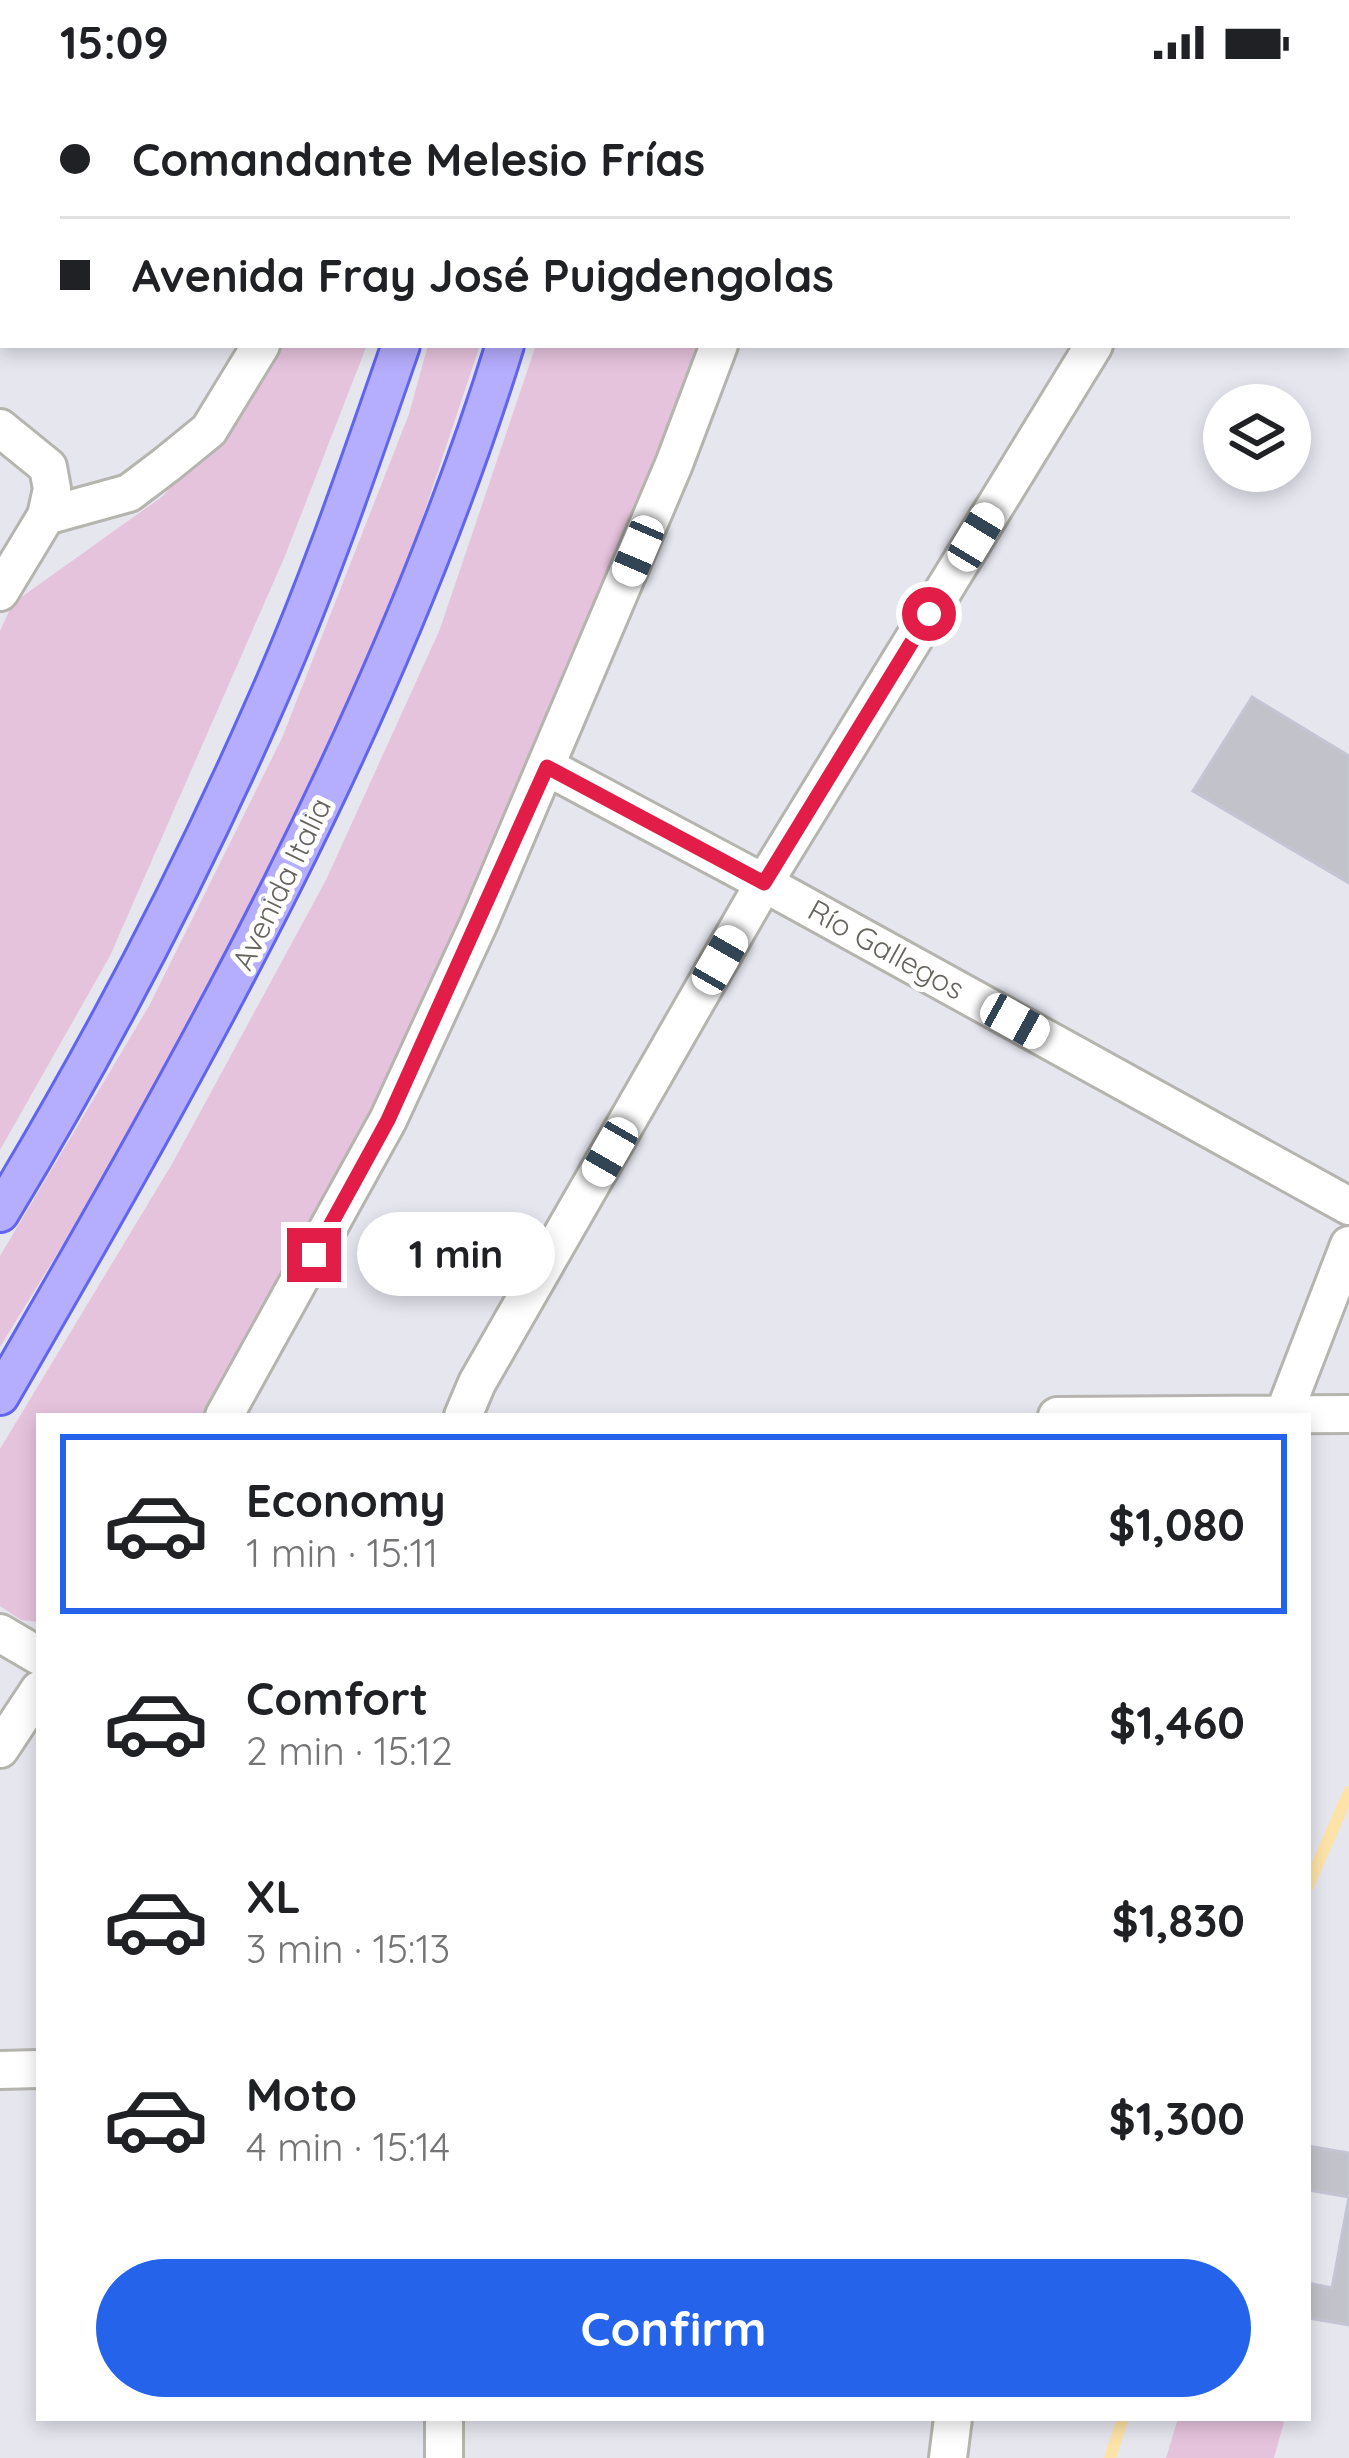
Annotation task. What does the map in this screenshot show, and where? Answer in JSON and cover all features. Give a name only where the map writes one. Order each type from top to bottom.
[{"type":"main road","points":[[0,1213],[132,975],[262,712],[335,535],[399,348]]},
{"type":"main road","name":"Avenida Italia","points":[[0,1396],[150,1137],[304,844],[433,545],[504,348]]},
{"type":"street","points":[[46,516],[129,494],[166,465],[209,430],[259,348]]},
{"type":"street","points":[[226,1413],[388,1120],[547,767],[718,348]]},
{"type":"street","points":[[464,1413],[477,1383],[764,883],[1092,348]]},
{"type":"street","points":[[0,428],[48,467],[52,489],[46,516],[0,592]]},
{"type":"street","name":"Río Gallegos","points":[[547,767],[1349,1206]]},
{"type":"street","points":[[1284,1413],[1349,1245]]},
{"type":"street","points":[[1311,1414],[1349,1414]]},
{"type":"street","points":[[0,1633],[36,1653]]},
{"type":"street","points":[[0,1749],[36,1695]]},
{"type":"street","points":[[0,2070],[36,2069]]},
{"type":"street","points":[[444,2421],[444,2458]]},
{"type":"street","points":[[948,2458],[953,2421]]},
{"type":"shaded area","points":[[271,348],[366,348],[285,556],[110,956],[0,1150],[0,631],[13,603],[163,496],[260,381]]},
{"type":"shaded area","points":[[427,348],[479,348],[417,534],[316,781],[120,1151],[0,1347],[0,1256],[149,1006],[282,738],[409,414]]},
{"type":"shaded area","points":[[535,348],[702,348],[582,638],[368,1128],[262,1328],[203,1413],[36,1413],[36,1622],[21,1620],[0,1606],[0,1449],[172,1164],[326,880],[440,629]]},
{"type":"shaded area","points":[[1177,2421],[1284,2422],[1274,2458],[1166,2458]]},
{"type":"building","points":[[1252,697],[1349,756],[1349,883],[1193,791]]},
{"type":"building","points":[[1311,2147],[1349,2153],[1349,2197],[1311,2191]]},
{"type":"building","points":[[1349,2197],[1349,2325],[1311,2319],[1311,2284],[1332,2288]]},
{"type":"waterway","points":[[1311,1879],[1349,1792]]},
{"type":"waterway","points":[[1110,2458],[1122,2421]]},
{"type":"route","points":[[314,1255],[388,1120],[547,767],[764,883],[929,614]]}]
